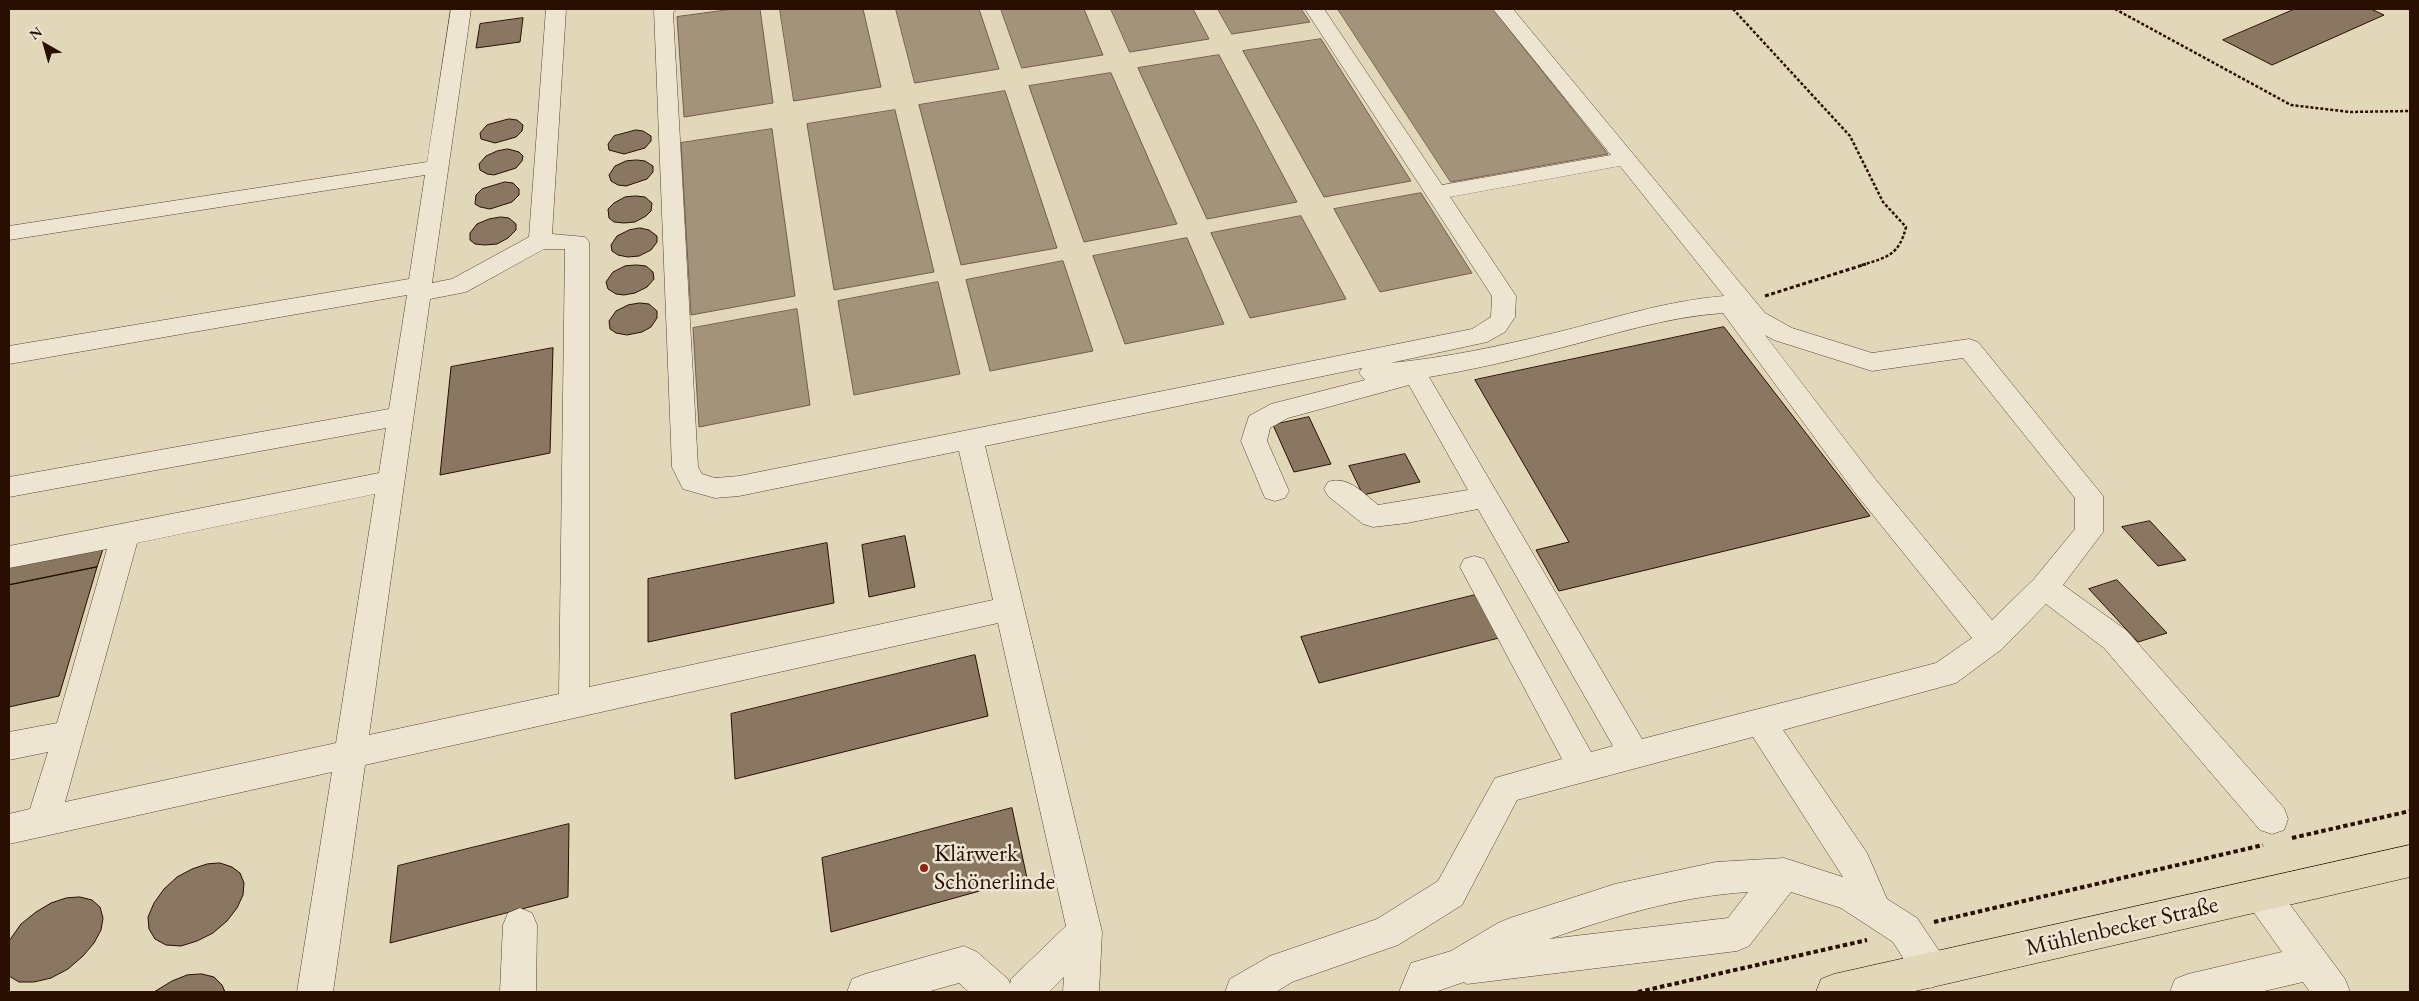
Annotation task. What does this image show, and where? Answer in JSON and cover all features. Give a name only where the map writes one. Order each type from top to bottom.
[{"type":"main road","name":"Mühlenbecker Straße","points":[[1834,992],[2410,862]]},
{"type":"lane","points":[[315,992],[461,9]]},
{"type":"lane","points":[[540,241],[556,9]]},
{"type":"lane","points":[[666,9],[663,10],[685,467],[693,482],[715,488],[739,486],[1478,336],[1498,326],[1506,311],[1504,296],[1315,9]]},
{"type":"lane","points":[[1503,9],[1625,158],[1735,303],[1866,487],[1991,640]]},
{"type":"lane","points":[[1436,194],[1625,158]]},
{"type":"lane","points":[[9,233],[437,167]]},
{"type":"lane","points":[[9,355],[419,289],[458,286],[540,241],[577,242],[574,704]]},
{"type":"lane","points":[[1243,992],[1283,968],[1386,933],[1450,893],[1506,788],[1945,674],[1991,640],[2044,587],[2089,532],[2089,496],[1969,348],[1872,362],[1783,334],[1756,319],[1735,303],[1689,307],[1628,320],[1555,341],[1423,371],[1392,383],[1280,411],[1258,423],[1254,441],[1275,490]]},
{"type":"lane","points":[[1220,388],[1263,391],[1390,371],[1423,371]]},
{"type":"lane","points":[[1423,371],[1485,497],[1634,754]]},
{"type":"lane","points":[[9,487],[400,416]]},
{"type":"lane","points":[[970,439],[1084,932],[1081,992]]},
{"type":"lane","points":[[9,557],[391,481]]},
{"type":"lane","points":[[1338,489],[1373,516],[1407,512],[1485,497]]},
{"type":"lane","points":[[42,822],[69,734],[125,534]]},
{"type":"lane","points":[[1474,567],[1583,768]]},
{"type":"lane","points":[[2044,587],[2115,639],[2273,835]]},
{"type":"lane","points":[[9,829],[1010,608]]},
{"type":"lane","points":[[1760,721],[1855,864],[1875,911]]},
{"type":"lane","points":[[9,746],[69,734]]},
{"type":"lane","points":[[1417,992],[1424,976],[1458,967],[1737,934],[1784,874]]},
{"type":"lane","points":[[1458,967],[1510,936],[1615,900],[1716,878],[1784,874],[1850,895],[1905,930],[1931,970]]},
{"type":"lane","points":[[2262,895],[2332,992]]},
{"type":"lane","points":[[518,992],[520,925]]},
{"type":"lane","points":[[1024,992],[1084,932]]},
{"type":"lane","points":[[2188,992],[2311,962]]},
{"type":"lane","points":[[865,992],[964,964],[995,992]]},
{"type":"path","points":[[1733,9],[1850,136],[1883,202],[1906,227],[1902,243],[1888,257],[1735,303]]},
{"type":"path","points":[[2115,9],[2292,105],[2322,111],[2367,113],[2410,111]]},
{"type":"path","points":[[1638,992],[1822,952],[2273,835],[2410,811]]},
{"type":"shaded area","points":[[734,9],[760,9],[773,103],[684,117],[677,17]]},
{"type":"shaded area","points":[[780,9],[863,9],[881,87],[794,101]]},
{"type":"shaded area","points":[[896,9],[979,9],[999,69],[915,83]]},
{"type":"shaded area","points":[[1001,9],[1084,9],[1103,55],[1022,68]]},
{"type":"shaded area","points":[[1111,9],[1193,9],[1209,39],[1130,52]]},
{"type":"shaded area","points":[[1218,9],[1301,9],[1310,22],[1232,34]]},
{"type":"shaded area","points":[[1338,9],[1493,9],[1608,154],[1451,182]]},
{"type":"shaded area","points":[[1321,39],[1411,181],[1324,197],[1243,51]]},
{"type":"shaded area","points":[[1219,55],[1297,202],[1207,219],[1138,68]]},
{"type":"shaded area","points":[[1111,73],[1177,224],[1084,242],[1029,86]]},
{"type":"shaded area","points":[[1005,91],[1057,248],[961,265],[919,105]]},
{"type":"shaded area","points":[[895,110],[934,272],[834,290],[807,124]]},
{"type":"shaded area","points":[[772,129],[795,296],[691,315],[681,143]]},
{"type":"shaded area","points":[[1421,193],[1472,273],[1380,292],[1334,209]]},
{"type":"shaded area","points":[[1301,216],[1346,299],[1250,318],[1211,233]]},
{"type":"shaded area","points":[[1187,238],[1224,324],[1125,344],[1093,256]]},
{"type":"shaded area","points":[[1063,261],[1093,351],[990,371],[966,280]]},
{"type":"shaded area","points":[[938,282],[960,374],[854,395],[838,301]]},
{"type":"shaded area","points":[[797,309],[810,405],[699,427],[693,328]]},
{"type":"building","points":[[2295,9],[2371,9],[2384,15],[2272,65],[2223,40]]},
{"type":"building","points":[[523,18],[520,42],[476,48],[480,24]]},
{"type":"building","points":[[509,119],[517,120],[523,125],[522,131],[516,137],[495,143],[481,139],[480,133],[487,125]]},
{"type":"building","points":[[636,130],[643,131],[651,136],[651,141],[645,148],[624,154],[609,150],[608,144],[614,136]]},
{"type":"building","points":[[508,149],[519,152],[523,156],[522,161],[516,168],[494,175],[480,170],[479,164],[486,156]]},
{"type":"building","points":[[626,161],[645,161],[653,166],[653,172],[647,179],[626,186],[618,185],[611,181],[609,175],[615,166]]},
{"type":"building","points":[[505,182],[513,183],[519,189],[519,195],[512,202],[490,209],[475,204],[476,195],[482,189]]},
{"type":"building","points":[[625,197],[645,197],[652,203],[651,211],[646,216],[635,222],[624,223],[614,222],[609,218],[608,209],[614,203]]},
{"type":"building","points":[[501,217],[509,218],[516,224],[516,230],[508,238],[497,244],[485,245],[475,244],[470,240],[470,233],[477,224]]},
{"type":"building","points":[[640,228],[649,230],[657,236],[657,242],[651,250],[639,256],[628,257],[618,255],[612,251],[611,245],[617,236],[629,230]]},
{"type":"building","points":[[625,266],[646,266],[653,272],[654,279],[647,287],[635,293],[624,295],[616,294],[608,289],[606,282],[613,272]]},
{"type":"building","points":[[649,304],[657,311],[657,318],[651,327],[642,332],[627,335],[616,333],[610,329],[609,321],[616,311],[628,305]]},
{"type":"building","points":[[1724,327],[1870,516],[1559,591],[1536,550],[1569,542],[1475,380]]},
{"type":"building","points":[[553,348],[550,453],[440,475],[451,367]]},
{"type":"building","points":[[1309,417],[1331,464],[1294,472],[1273,425]]},
{"type":"building","points":[[1405,454],[1420,482],[1363,495],[1349,466]]},
{"type":"building","points":[[2150,521],[2186,560],[2158,566],[2122,527]]},
{"type":"building","points":[[905,536],[915,587],[869,597],[862,545]]},
{"type":"building","points":[[827,543],[834,603],[648,642],[648,579]]},
{"type":"building","points":[[104,546],[97,567],[9,585],[9,565]]},
{"type":"building","points":[[97,567],[59,696],[9,707],[9,585]]},
{"type":"building","points":[[2117,580],[2167,633],[2138,642],[2089,589]]},
{"type":"building","points":[[1484,593],[1507,636],[1319,683],[1301,637]]},
{"type":"building","points":[[975,655],[988,716],[735,779],[731,714]]},
{"type":"building","name":"Klärwerk Schönerlinde","points":[[1012,808],[1027,878],[831,932],[822,858]]},
{"type":"building","points":[[569,824],[568,897],[390,943],[398,866]]},
{"type":"building","points":[[220,863],[232,867],[240,873],[244,883],[243,895],[237,908],[227,921],[213,933],[181,946],[166,945],[155,939],[149,929],[148,917],[154,903],[164,889],[177,877],[192,869],[207,864]]},
{"type":"building","points":[[80,897],[92,900],[100,907],[103,918],[101,930],[94,943],[83,956],[68,969],[51,978],[34,982],[19,982],[9,976],[9,941],[21,924],[51,903],[66,898]]},
{"type":"building","points":[[202,974],[214,977],[222,985],[225,992],[154,992],[172,981],[187,975]]},
{"type":"place","name":"Klärwerk Schönerlinde","points":[[924,868]]}]
